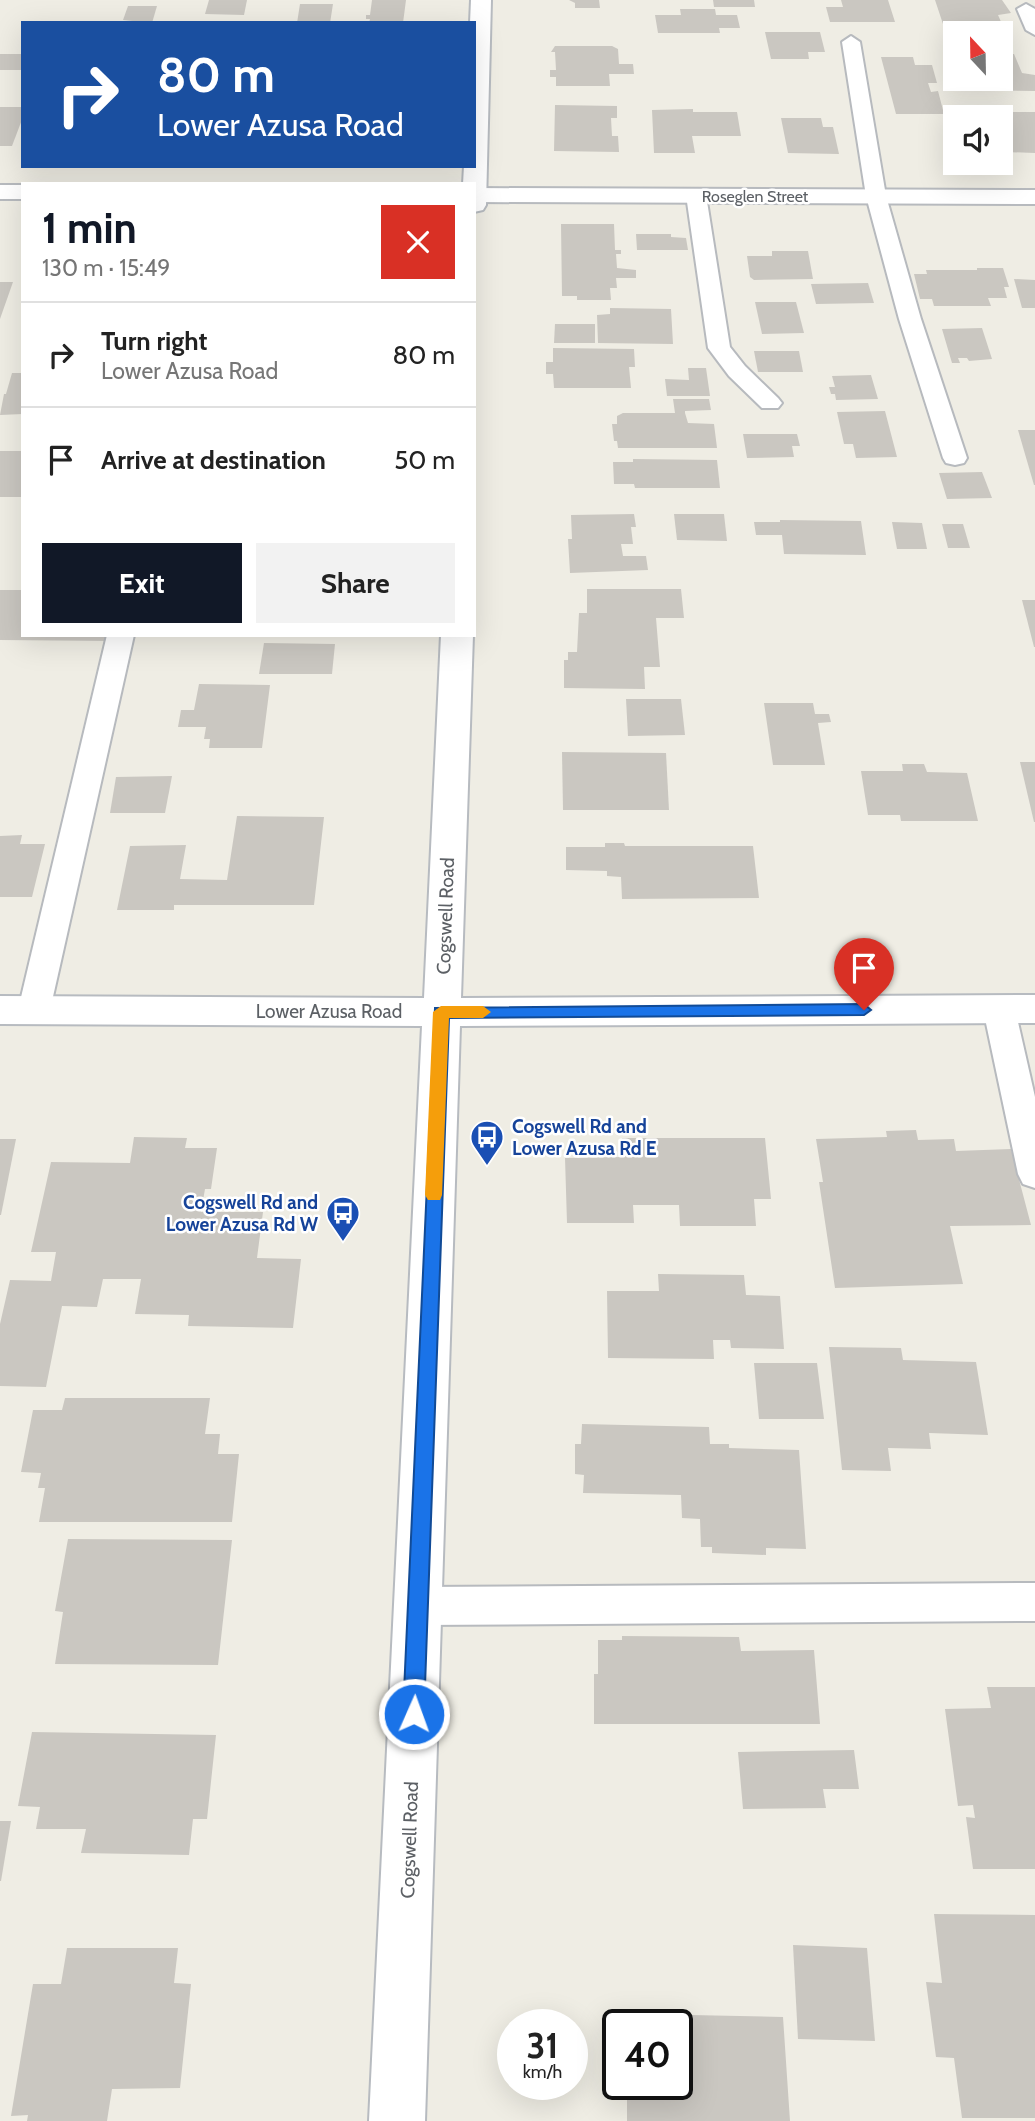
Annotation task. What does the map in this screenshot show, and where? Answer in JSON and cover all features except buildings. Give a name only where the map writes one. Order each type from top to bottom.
[{"type":"street","points":[[476,139],[481,0]]},
{"type":"street","points":[[0,192],[21,192]]},
{"type":"street","name":"Roseglen Street","points":[[476,195],[1035,197]]},
{"type":"street","name":"Cogswell Road","points":[[397,2121],[457,637]]},
{"type":"street","name":"Lower Azusa Road","points":[[17,1010],[441,1012],[1017,1009]]},
{"type":"lane","points":[[1026,9],[1035,30]]},
{"type":"lane","points":[[851,42],[876,196],[910,319],[955,458]]},
{"type":"lane","points":[[696,195],[719,348],[737,371],[770,403]]},
{"type":"lane","points":[[17,1010],[120,637]]},
{"type":"lane","points":[[1017,1009],[1035,1174]]},
{"type":"lane","points":[[418,1606],[1035,1602]]},
{"type":"slow traffic","points":[[434,1195],[441,1012],[483,1012]]},
{"type":"place","name":"Cogswell Rd and Lower Azusa Rd E","points":[[487,1167]]},
{"type":"place","name":"Cogswell Rd and Lower Azusa Rd W","points":[[343,1243]]},
{"type":"route","points":[[414,1714],[441,1012],[864,1010]]}]
